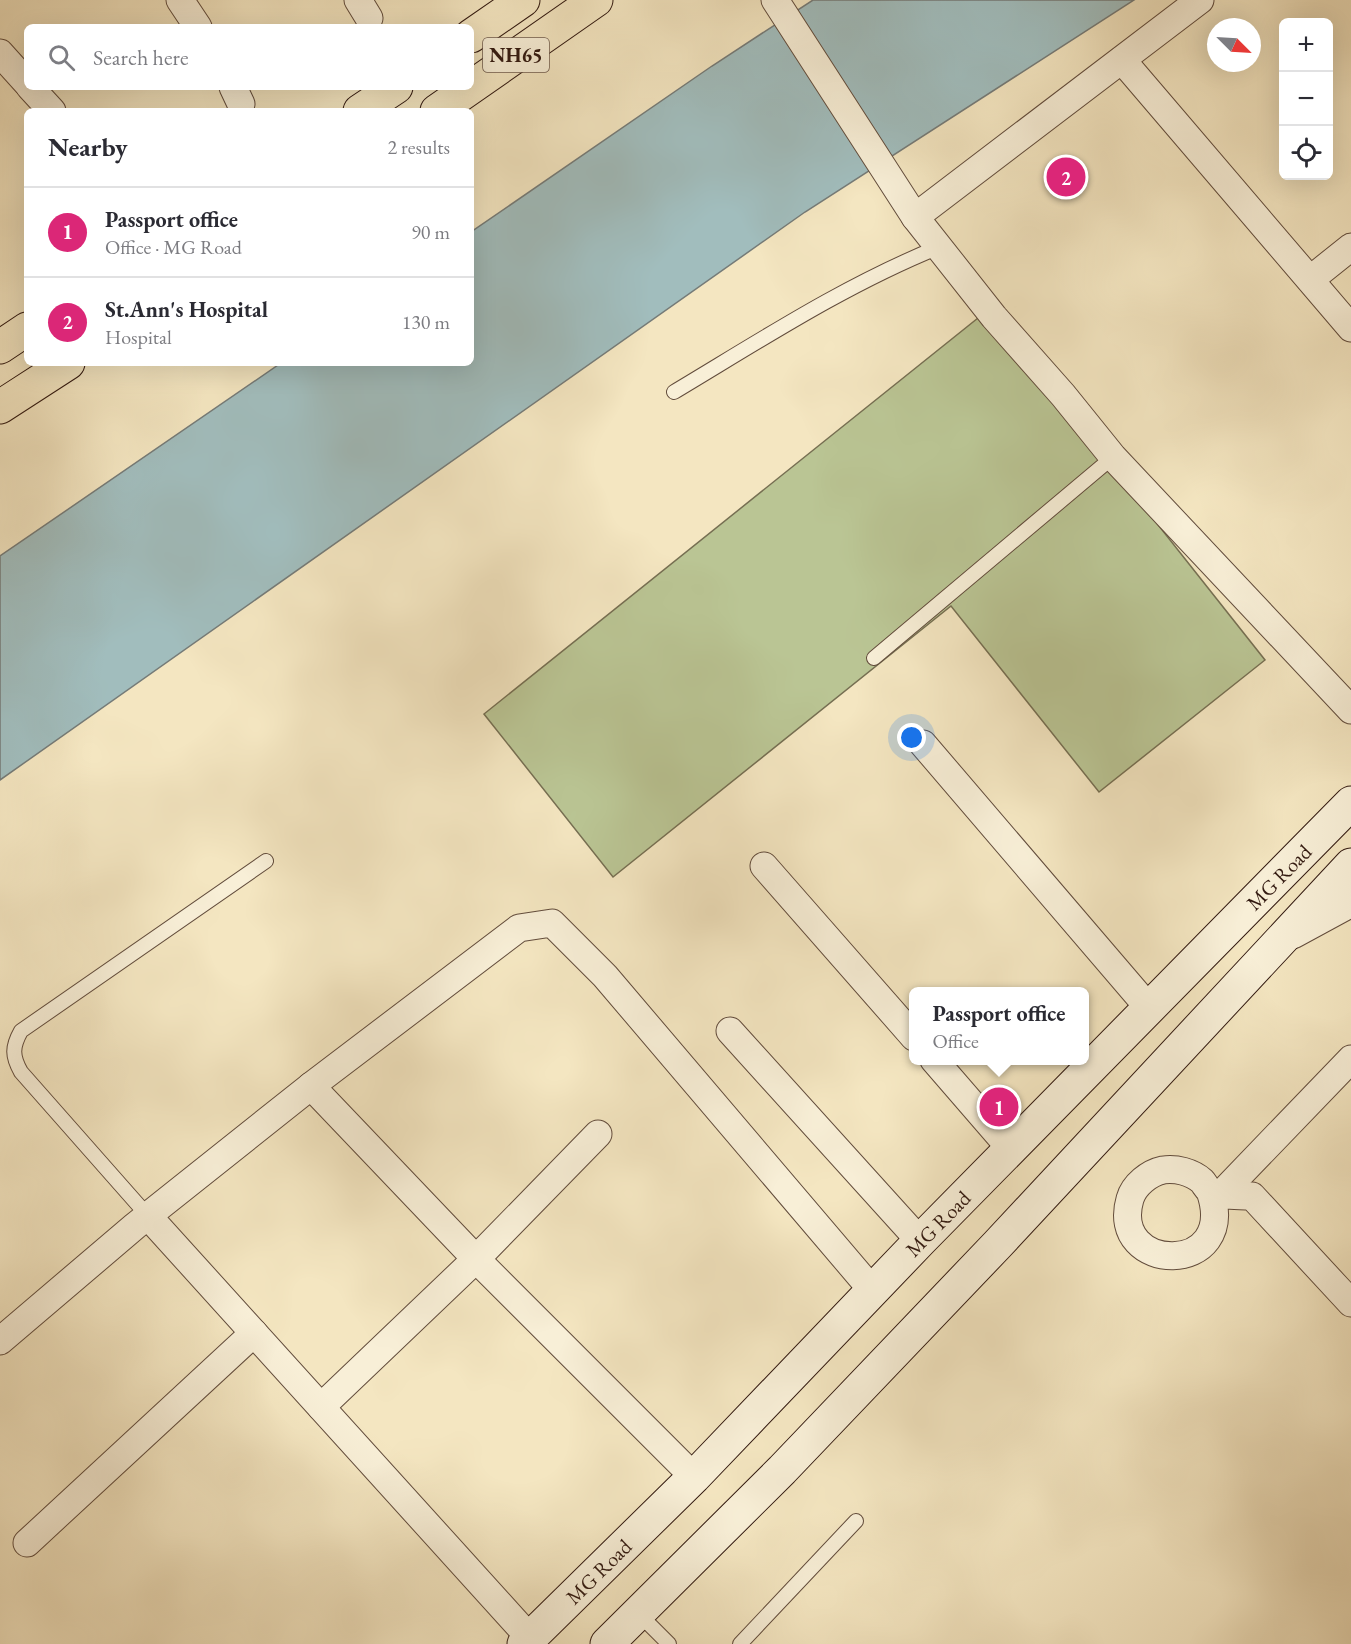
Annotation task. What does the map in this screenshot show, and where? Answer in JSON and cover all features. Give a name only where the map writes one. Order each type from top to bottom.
[{"type":"highway","name":"NH65","points":[[474,34],[523,0]]},
{"type":"highway","name":"NH65","points":[[474,85],[596,0]]},
{"type":"highway","points":[[364,108],[392,90]]},
{"type":"highway","name":"NH65","points":[[441,108],[467,90]]},
{"type":"highway","points":[[0,347],[24,331]]},
{"type":"highway","points":[[0,407],[63,366]]},
{"type":"main road","name":"MG Road","points":[[527,1641],[694,1478],[920,1241],[1350,806]]},
{"type":"main road","points":[[607,1644],[639,1614],[997,1245],[1351,865]]},
{"type":"main road","points":[[1287,934],[1351,900]]},
{"type":"street","points":[[180,0],[196,24]]},
{"type":"street","points":[[775,0],[909,208],[993,317],[1063,395],[1113,457],[1351,710]]},
{"type":"street","points":[[909,208],[1122,60],[1200,0]]},
{"type":"street","points":[[0,53],[24,80]]},
{"type":"street","points":[[1122,60],[1351,328]]},
{"type":"street","points":[[33,90],[49,108]]},
{"type":"street","points":[[1311,279],[1351,248]]},
{"type":"street","points":[[923,744],[1149,1008]]},
{"type":"street","points":[[764,866],[909,1031]]},
{"type":"street","points":[[0,1341],[148,1216],[311,1086],[519,928],[552,923],[605,976],[873,1291]]},
{"type":"street","points":[[730,1031],[920,1241]]},
{"type":"street","points":[[1351,1059],[1216,1192],[1234,1196],[1252,1196],[1351,1303]]},
{"type":"street","points":[[938,1065],[1011,1149]]},
{"type":"street","points":[[311,1086],[476,1259],[694,1478]]},
{"type":"street","points":[[321,1407],[476,1259],[598,1134]]},
{"type":"street","points":[[148,1216],[321,1407],[527,1641]]},
{"type":"street","points":[[27,1543],[254,1333]]},
{"type":"lane","points":[[674,392],[816,306],[895,265],[939,246]]},
{"type":"lane","points":[[874,658],[1113,457]]},
{"type":"lane","points":[[148,1216],[21,1072],[13,1057],[15,1042],[21,1031],[266,861]]},
{"type":"lane","points":[[740,1644],[856,1521]]},
{"type":"lane","points":[[639,1614],[669,1644]]},
{"type":"green space","points":[[988,310],[1265,660],[1099,792],[951,606],[613,877],[484,714]]},
{"type":"water","points":[[813,0],[1134,0],[805,212],[0,780],[0,556],[277,366],[474,366],[474,230],[712,66]]},
{"type":"place","name":"St.Ann's Hospital","points":[[1066,177]]},
{"type":"place","name":"Passport office","points":[[999,1107]]}]
